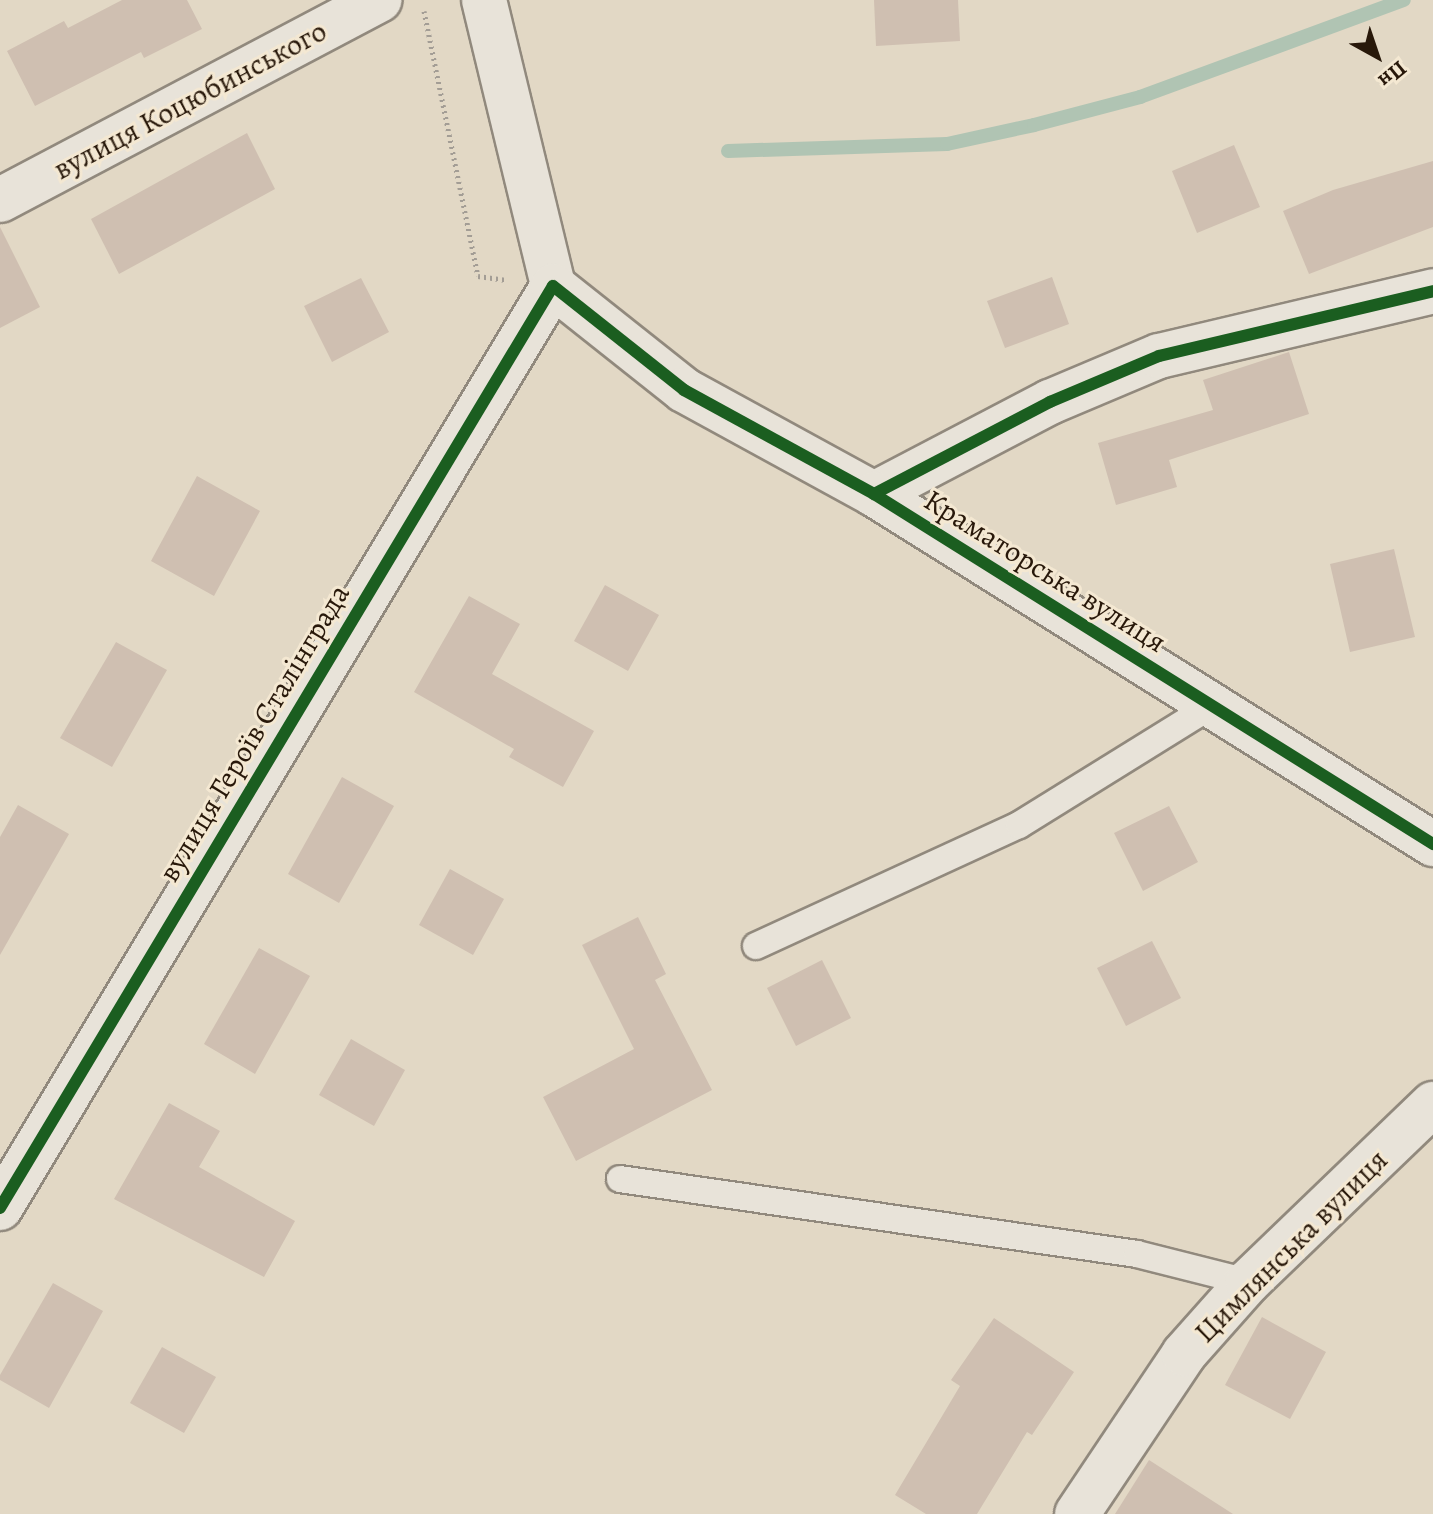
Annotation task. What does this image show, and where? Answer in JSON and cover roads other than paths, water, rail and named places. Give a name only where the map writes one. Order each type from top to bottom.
[{"type":"street","name":"вулиця Коцюбинського","points":[[0,200],[380,0]]},
{"type":"street","points":[[484,0],[553,286]]},
{"type":"street","name":"Краматорська вулиця","points":[[553,286],[684,390],[874,494],[1433,844]]},
{"type":"street","name":"вулиця Героїв Сталінграда","points":[[0,1208],[553,286]]},
{"type":"street","points":[[874,494],[1050,402],[1159,356],[1433,291]]},
{"type":"street","name":"Цимлянська вулиця","points":[[1077,1514],[1184,1354],[1248,1282],[1433,1104]]},
{"type":"lane","points":[[756,946],[1019,825],[1211,706]]},
{"type":"lane","points":[[620,1179],[1137,1254],[1248,1282]]},
{"type":"waterway","points":[[728,151],[947,144],[1034,125],[1140,97],[1404,0]]}]
